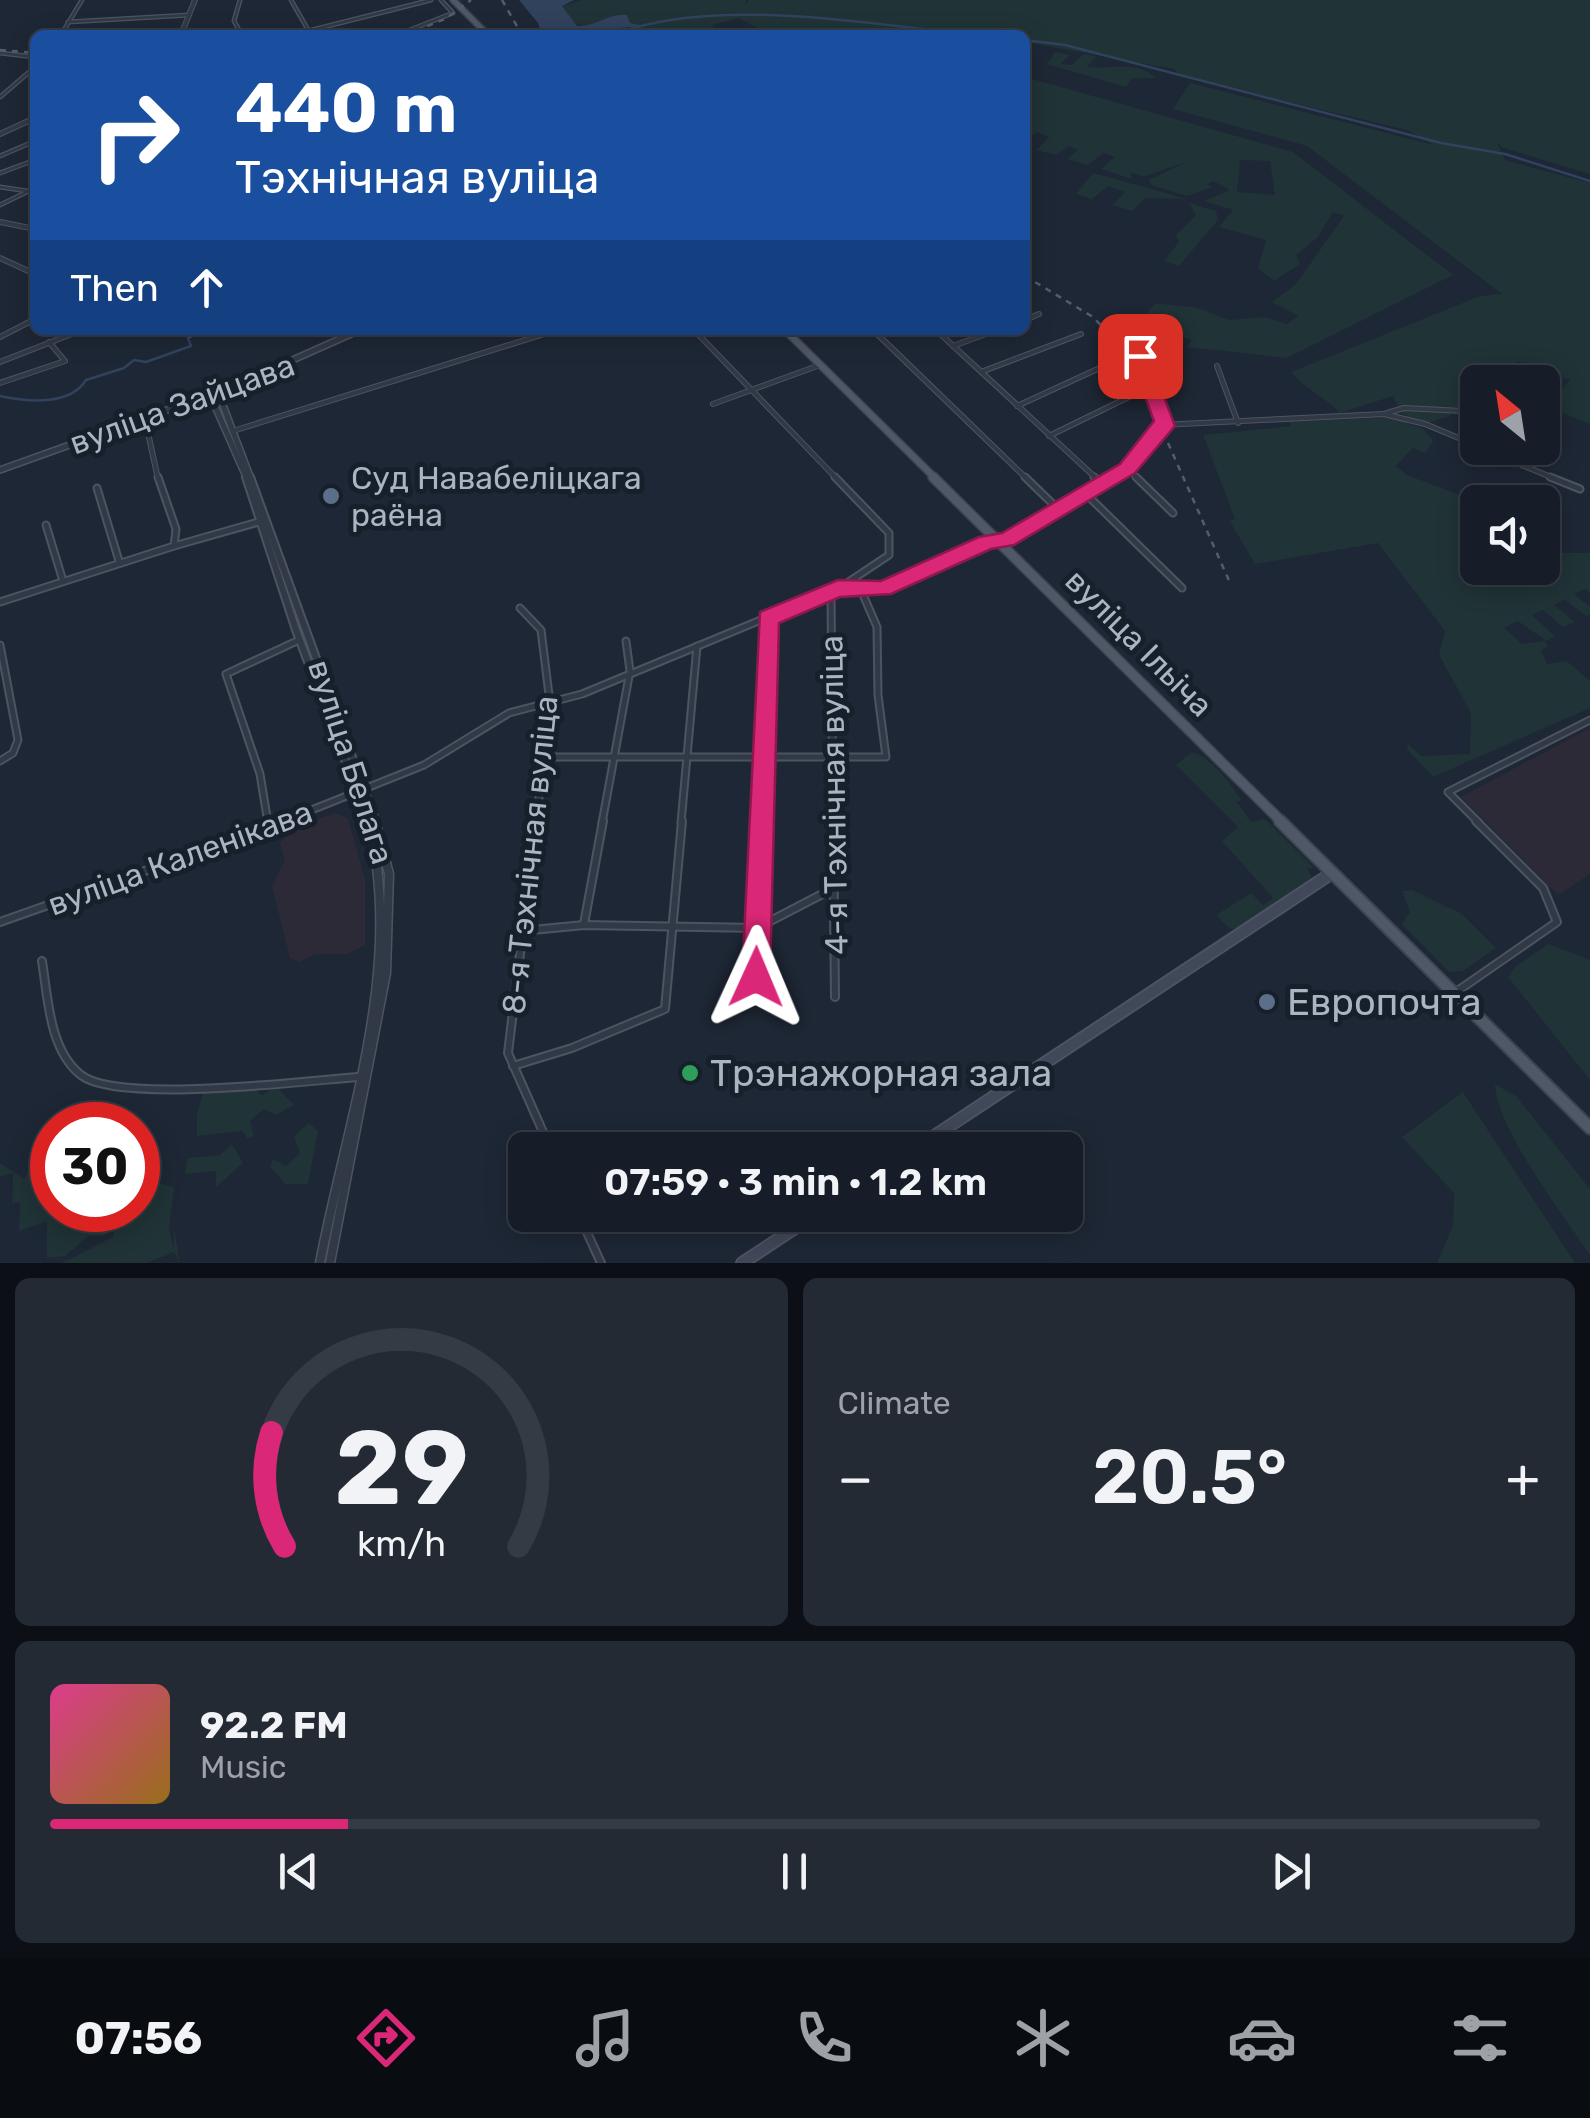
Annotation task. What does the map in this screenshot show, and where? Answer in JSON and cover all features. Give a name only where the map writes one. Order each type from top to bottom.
[{"type":"main road","points":[[454,0],[483,30]]},
{"type":"main road","name":"вуліца Ільіча","points":[[790,335],[1590,1128]]},
{"type":"main road","points":[[940,1132],[1332,873]]},
{"type":"main road","points":[[742,1263],[790,1232]]},
{"type":"street","points":[[64,30],[82,0]]},
{"type":"street","points":[[184,30],[194,0]]},
{"type":"street","points":[[239,30],[234,21],[240,0]]},
{"type":"street","points":[[291,0],[308,30]]},
{"type":"street","points":[[321,30],[431,0]]},
{"type":"street","points":[[410,30],[454,13],[441,0]]},
{"type":"street","points":[[68,22],[189,14]]},
{"type":"street","points":[[0,53],[30,56]]},
{"type":"street","points":[[0,61],[7,54]]},
{"type":"street","points":[[0,97],[30,71]]},
{"type":"street","points":[[0,134],[30,120]]},
{"type":"street","points":[[0,156],[30,143]]},
{"type":"street","points":[[0,172],[30,162]]},
{"type":"street","points":[[0,187],[30,191]]},
{"type":"street","points":[[0,205],[30,192]]},
{"type":"street","points":[[0,222],[30,228]]},
{"type":"street","points":[[0,258],[30,272]]},
{"type":"street","points":[[1030,318],[1039,314]]},
{"type":"street","points":[[0,338],[30,321]]},
{"type":"street","points":[[981,372],[1081,334]]},
{"type":"street","points":[[0,362],[68,335]]},
{"type":"street","name":"вуліца Зайцава","points":[[0,470],[214,394],[319,352],[351,335]]},
{"type":"street","points":[[234,431],[540,335]]},
{"type":"street","points":[[699,335],[752,390]]},
{"type":"street","points":[[878,335],[1058,509]]},
{"type":"street","points":[[941,335],[1101,483]]},
{"type":"street","points":[[953,346],[983,335]]},
{"type":"street","points":[[0,383],[65,361],[49,342]]},
{"type":"street","points":[[1140,356],[1163,426]]},
{"type":"street","points":[[1017,406],[1115,360]]},
{"type":"street","points":[[713,404],[820,365]]},
{"type":"street","points":[[1218,366],[1238,424]]},
{"type":"street","name":"вуліца Каленікава","points":[[0,922],[363,791],[424,765],[509,714],[601,686],[768,618],[834,590],[890,555],[889,532],[752,390]]},
{"type":"street","points":[[1049,436],[1136,393]]},
{"type":"street","name":"вуліца Белага","points":[[214,394],[234,431],[299,640],[363,791],[379,868],[381,918],[357,1077],[320,1263]]},
{"type":"street","name":"вуліца Белага","points":[[214,394],[363,791],[389,874],[386,974],[330,1263]]},
{"type":"street","points":[[834,590],[883,589],[1007,539],[1128,469],[1163,426],[1384,414],[1404,408],[1460,411]]},
{"type":"street","points":[[1384,414],[1424,424],[1460,439]]},
{"type":"street","points":[[144,419],[158,448],[160,487],[176,531],[174,546]]},
{"type":"street","points":[[1521,465],[1580,490]]},
{"type":"street","points":[[1128,469],[1173,514]]},
{"type":"street","points":[[97,488],[119,561]]},
{"type":"street","points":[[1084,494],[1182,588]]},
{"type":"street","points":[[0,602],[119,561],[263,520]]},
{"type":"street","points":[[46,525],[63,581]]},
{"type":"street","name":"4-я Тэхнічная вуліца","points":[[834,590],[835,997]]},
{"type":"street","points":[[544,757],[886,756],[878,692],[879,625],[872,604],[861,590]]},
{"type":"street","name":"8-я Тэхнічная вуліца","points":[[514,1066],[508,1053],[550,703],[542,634],[520,608]]},
{"type":"street","points":[[756,977],[768,618]]},
{"type":"street","points":[[268,826],[260,774],[226,674],[248,666],[258,655],[299,640]]},
{"type":"street","points":[[584,925],[630,671],[626,642]]},
{"type":"street","points":[[0,645],[18,740],[13,753],[0,761]]},
{"type":"street","points":[[542,1132],[514,1066],[572,1048],[665,1009],[697,646]]},
{"type":"street","points":[[1454,994],[1557,922],[1543,888],[1448,792],[1590,720]]},
{"type":"street","points":[[522,931],[584,925],[757,928],[836,888]]},
{"type":"street","points":[[42,961],[53,1028],[65,1056],[82,1076],[105,1086],[202,1088],[357,1077]]},
{"type":"street","points":[[587,1232],[601,1263]]},
{"type":"shaded area","points":[[1590,728],[1590,874],[1558,895],[1461,797]]},
{"type":"shaded area","points":[[334,813],[348,818],[365,879],[365,945],[347,954],[316,954],[299,962],[290,958],[272,886],[285,860],[280,844],[290,829]]},
{"type":"green space","points":[[582,0],[746,0],[745,6],[749,0],[1590,0],[1590,174],[1503,148],[1497,142],[1505,160],[1590,183],[1590,424],[1560,412],[1560,391],[1570,380],[1560,376],[1560,365],[1518,361],[1513,365],[1460,365],[1460,408],[1442,406],[1452,415],[1425,424],[1401,413],[1393,396],[1340,413],[1291,372],[1480,296],[1502,294],[1307,146],[1173,109],[1190,83],[1434,145],[1407,130],[1183,77],[1174,69],[1030,43],[1030,30],[762,30],[739,18],[713,25],[712,30],[594,30],[573,24],[562,6]]},
{"type":"green space","points":[[1055,52],[1070,55],[1060,64],[1072,65],[1084,54],[1096,56],[1087,67],[1132,67],[1155,78],[1132,78],[1126,87],[1047,64]]},
{"type":"green space","points":[[1030,78],[1293,152],[1453,275],[1287,358],[1187,347],[1192,340],[1139,323],[1155,303],[1198,308],[1229,320],[1265,317],[1287,324],[1298,316],[1272,302],[1296,284],[1344,216],[1333,212],[1318,237],[1296,255],[1300,264],[1274,281],[1258,268],[1266,240],[1219,227],[1233,210],[1204,201],[1230,190],[1213,181],[1207,184],[1212,187],[1187,196],[1151,185],[1149,180],[1186,162],[1143,177],[1131,172],[1132,179],[1101,169],[1115,157],[1103,153],[1088,165],[1067,159],[1078,150],[1070,146],[1055,155],[1037,150],[1049,137],[1037,132],[1030,137]],"holes":[[[1240,160],[1270,161],[1275,195],[1237,192]]]},
{"type":"green space","points":[[1093,173],[1186,199],[1145,198],[1132,211],[1113,205],[1125,192],[1108,186],[1092,199],[1076,194]]},
{"type":"green space","points":[[1189,203],[1216,211],[1218,220],[1179,266],[1164,261],[1179,242],[1176,235],[1196,215]]},
{"type":"green space","points":[[1390,417],[1423,429],[1433,441],[1425,453],[1413,448],[1396,466],[1407,475],[1460,495],[1460,585],[1560,585],[1560,553],[1590,553],[1590,592],[1585,589],[1574,594],[1590,607],[1590,614],[1586,616],[1564,599],[1554,605],[1575,622],[1563,627],[1543,610],[1532,615],[1555,636],[1546,641],[1518,621],[1504,628],[1522,644],[1544,641],[1548,646],[1541,651],[1547,664],[1567,661],[1590,681],[1590,708],[1433,777],[1407,749],[1408,744],[1421,756],[1470,754],[1471,713],[1439,655],[1445,631],[1378,543],[1255,564],[1229,520],[1235,519],[1203,435],[1291,426],[1290,422]]},
{"type":"green space","points":[[1192,752],[1207,760],[1227,780],[1251,822],[1265,819],[1314,868],[1307,868],[1313,879],[1237,929],[1229,928],[1216,915],[1251,893],[1263,905],[1273,898],[1222,841],[1238,827],[1176,765]]},
{"type":"green space","points":[[1412,890],[1462,914],[1496,948],[1463,971],[1449,972],[1402,924],[1410,912],[1402,891]]},
{"type":"green space","points":[[1548,944],[1590,960],[1590,1080],[1508,977],[1516,966]]},
{"type":"green space","points":[[1495,1084],[1516,1096],[1590,1189],[1590,1255],[1519,1147],[1498,1102]]},
{"type":"green space","points":[[276,1086],[294,1105],[276,1115],[264,1109],[250,1121],[254,1136],[247,1138],[242,1131],[197,1136],[197,1113],[204,1091],[253,1087],[262,1095]]},
{"type":"green space","points":[[1463,1092],[1575,1263],[1437,1263],[1453,1225],[1454,1193],[1402,1137]]},
{"type":"green space","points":[[309,1123],[318,1131],[308,1184],[285,1184],[270,1166],[273,1159],[286,1166],[300,1153],[294,1136]]},
{"type":"green space","points":[[232,1144],[243,1163],[216,1187],[216,1171],[185,1174],[188,1158],[220,1155]]},
{"type":"green space","points":[[0,1163],[24,1179],[30,1170],[30,1227],[19,1231],[20,1202],[12,1204],[13,1173],[0,1177]]},
{"type":"green space","points":[[160,1184],[174,1187],[169,1228],[174,1249],[174,1227],[180,1263],[174,1252],[147,1263],[62,1263],[113,1237],[114,1232],[160,1232]]},
{"type":"green space","points":[[47,1232],[110,1232],[89,1236],[65,1256],[47,1258]]},
{"type":"water","points":[[519,0],[574,0],[562,6],[577,26],[627,15],[630,23],[640,25],[640,30],[540,30]]},
{"type":"waterway","points":[[637,27],[676,19],[760,15],[929,30]]},
{"type":"waterway","points":[[1030,41],[1065,45],[1441,143],[1505,154],[1590,181]]},
{"type":"waterway","points":[[0,396],[23,400],[59,398],[86,380],[124,368],[134,360],[146,362],[191,346],[188,338]]},
{"type":"railway","points":[[418,30],[445,19],[471,0]]},
{"type":"railway","points":[[502,0],[519,30]]},
{"type":"railway","points":[[0,50],[30,53]]},
{"type":"railway","points":[[1030,279],[1093,317],[1129,355],[1231,585]]},
{"type":"place","name":"Суд Навабеліцкага раёна","points":[[331,496]]},
{"type":"place","name":"Европочта","points":[[1267,1002]]},
{"type":"place","name":"Трэнажорная зала","points":[[690,1073]]},
{"type":"route","points":[[756,977],[768,618],[838,588],[883,589],[987,542],[1007,539],[1128,469],[1150,445],[1161,425],[1165,426],[1140,356]]}]
